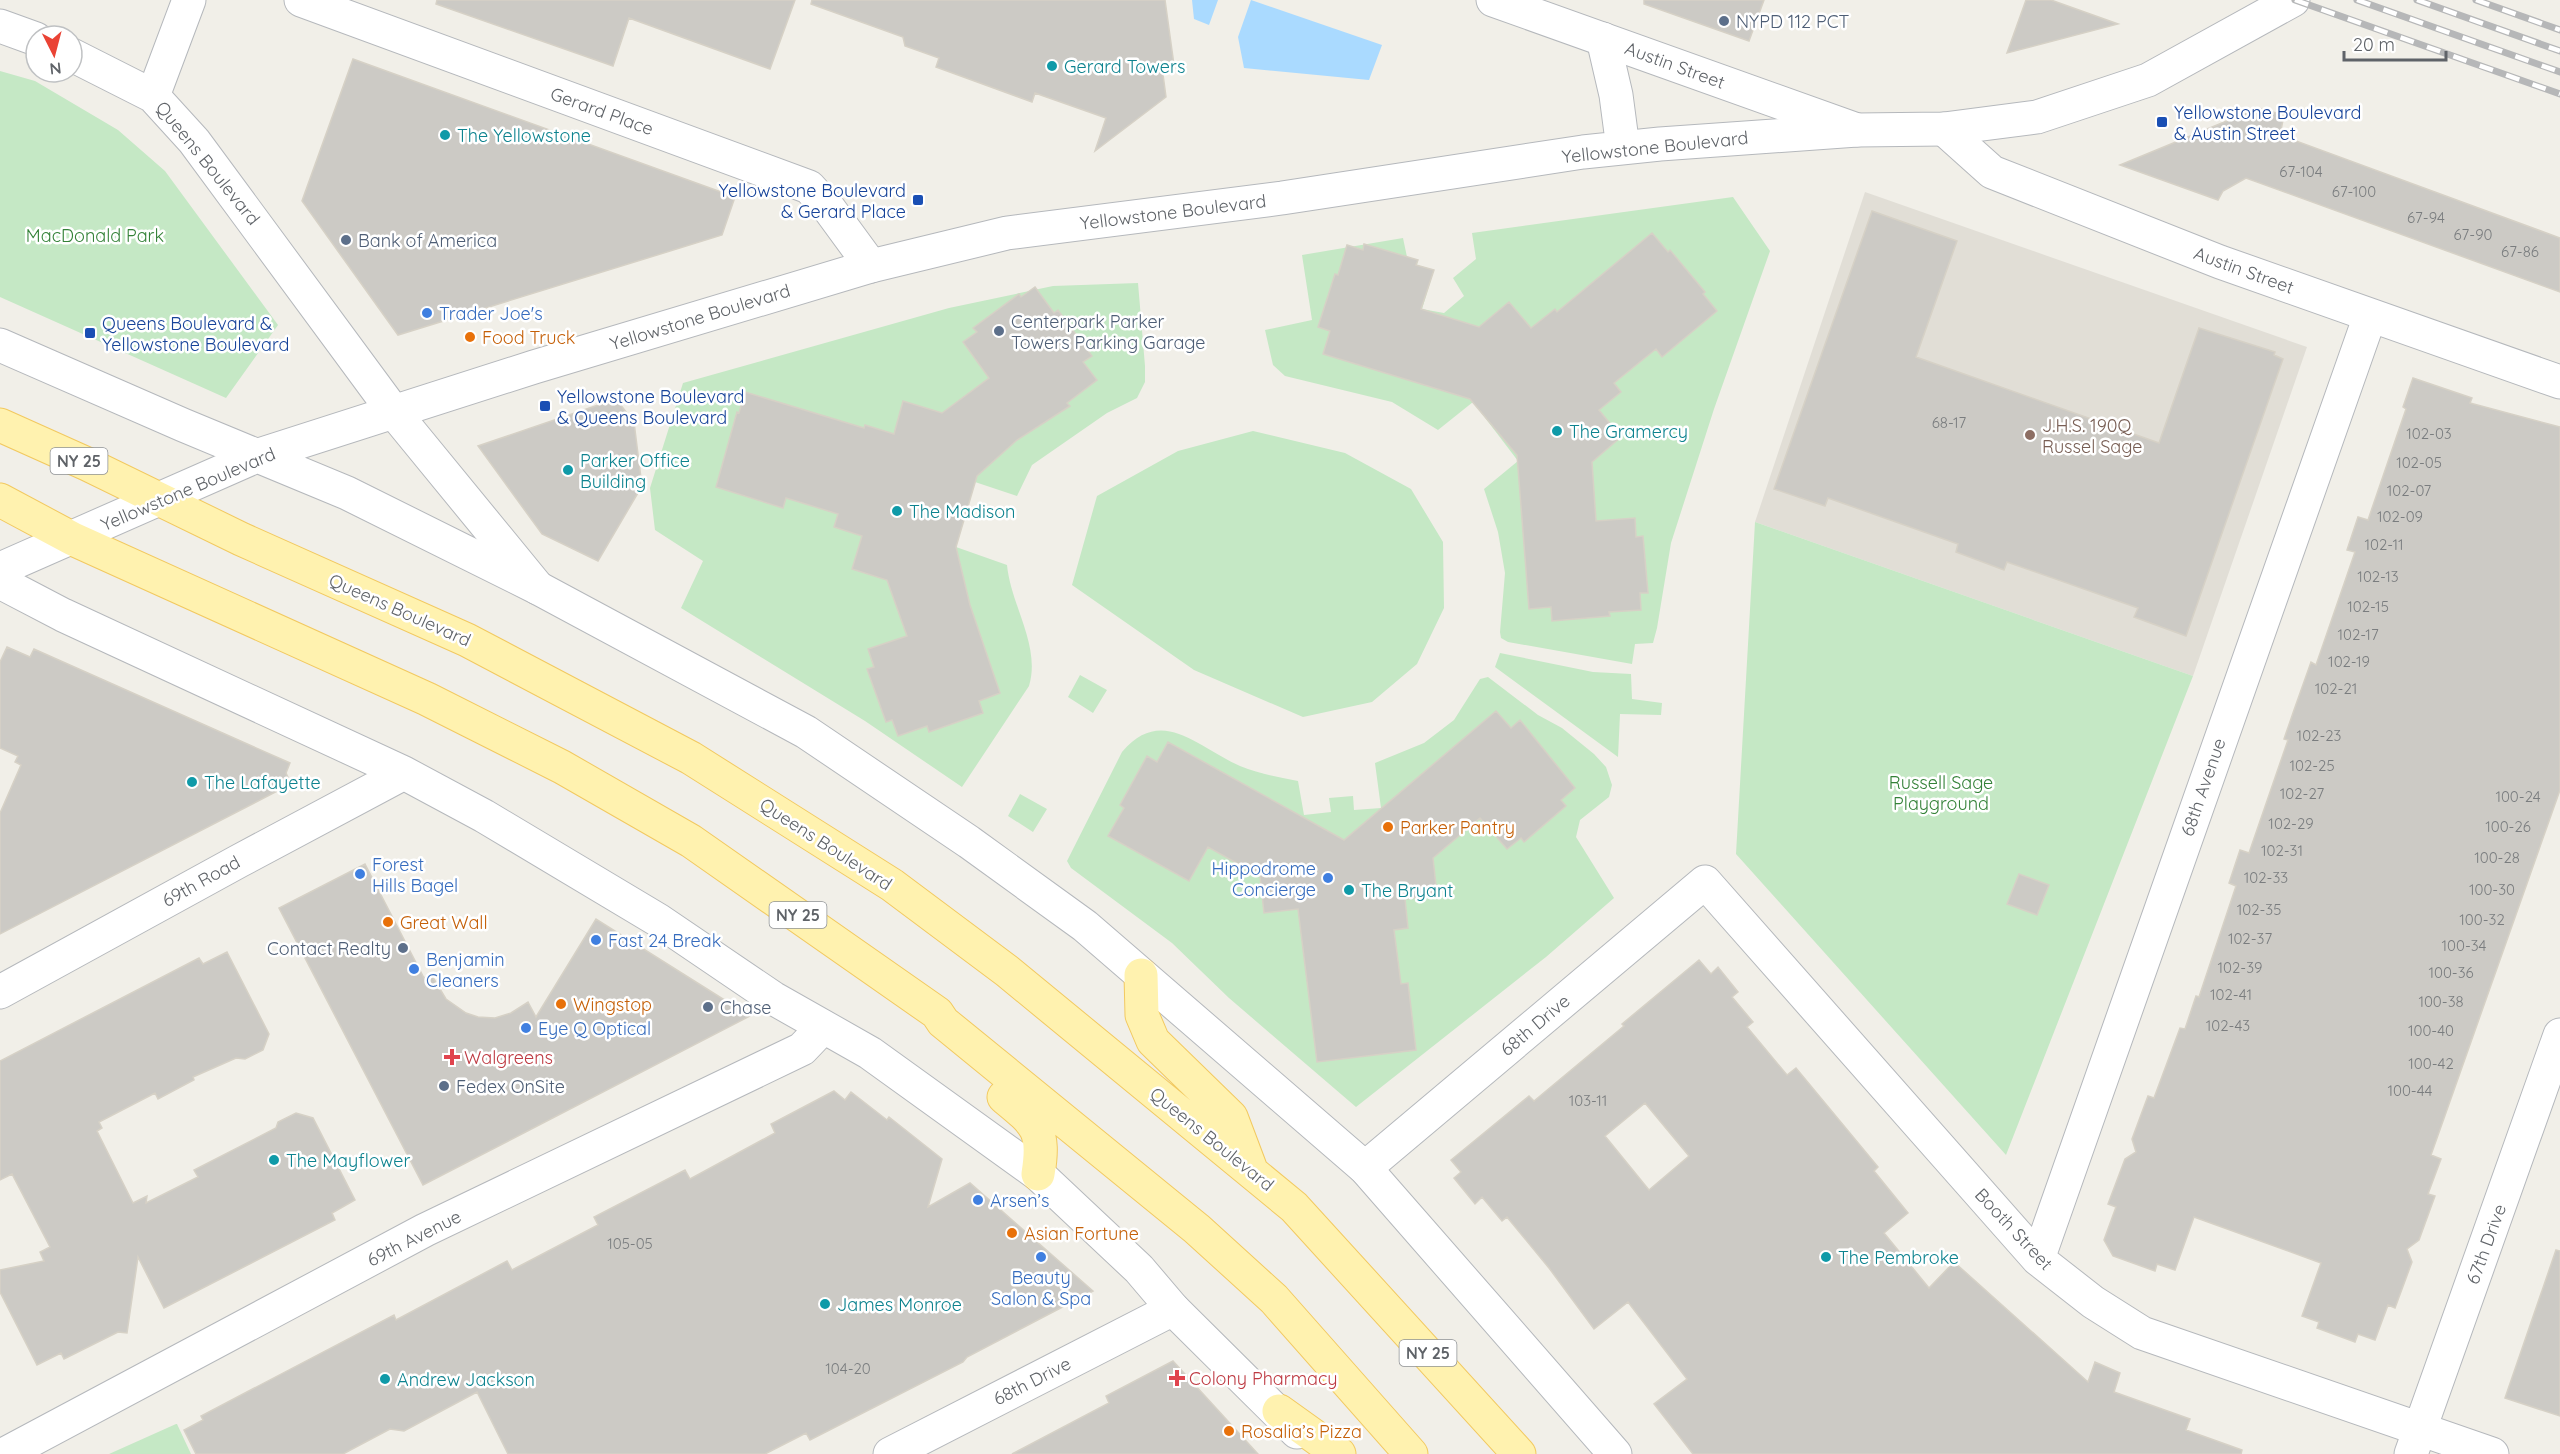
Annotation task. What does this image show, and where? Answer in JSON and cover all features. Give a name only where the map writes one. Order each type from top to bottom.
[{"type":"main road","name":"Queens Boulevard","points":[[0,425],[468,640],[692,758],[892,885],[1007,971],[1294,1207],[1519,1454]]},
{"type":"main road","name":"NY 25","points":[[0,500],[73,539],[427,699],[562,767],[692,841],[937,1012],[943,1022],[1197,1229],[1274,1299],[1411,1454]]},
{"type":"main road","points":[[1141,975],[1142,1015],[1153,1041],[1231,1118],[1252,1172]]},
{"type":"main road","points":[[943,1022],[969,1069],[1019,1109],[1038,1130],[1042,1149],[1038,1174]]},
{"type":"main road","points":[[1279,1411],[1339,1454]]},
{"type":"street","points":[[153,96],[189,0]]},
{"type":"street","name":"Gerard Place","points":[[301,0],[809,187],[830,210],[871,266]]},
{"type":"street","name":"Austin Street","points":[[1493,0],[1857,130]]},
{"type":"street","name":"Yellowstone Boulevard","points":[[0,569],[73,539],[157,499],[259,455],[393,411],[871,266],[1008,233],[1282,198],[1623,148],[1857,130],[1944,129],[2037,117],[2148,80],[2293,0]]},
{"type":"street","points":[[0,26],[24,35]]},
{"type":"street","points":[[1602,39],[1616,96],[1623,148]]},
{"type":"street","name":"Queens Boulevard","points":[[84,61],[153,96],[194,141],[393,411],[538,588]]},
{"type":"street","name":"Austin Street","points":[[1944,129],[1992,172],[2220,262],[2560,382]]},
{"type":"street","name":"68th Avenue","points":[[2038,1258],[2370,316]]},
{"type":"street","name":"Queens Boulevard","points":[[0,345],[347,493],[538,588],[806,732],[1018,877],[1085,926],[1365,1168],[1615,1454]]},
{"type":"street","points":[[0,582],[63,615],[404,773],[484,816],[658,920],[773,998],[870,1053],[1038,1174],[1138,1269],[1173,1309],[1279,1411],[1317,1454]]},
{"type":"street","name":"69th Road","points":[[0,992],[404,773]]},
{"type":"street","name":"Booth Street","points":[[1705,882],[2038,1258],[2093,1302],[2142,1333],[2416,1441],[2492,1454]]},
{"type":"street","name":"68th Drive","points":[[1365,1168],[1705,882]]},
{"type":"street","name":"69th Avenue","points":[[5,1451],[425,1230],[802,1049],[823,1027]]},
{"type":"street","name":"67th Drive","points":[[2416,1441],[2560,1035]]},
{"type":"street","name":"68th Drive","points":[[890,1454],[1173,1309]]},
{"type":"shaded area","name":"J.H.S. 190Q Russel Sage","points":[[1865,192],[2307,347],[2193,676],[1755,522]]},
{"type":"green space","name":"MacDonald Park","points":[[0,71],[24,78],[24,84],[40,84],[118,130],[165,171],[278,325],[226,398],[0,297]]},
{"type":"green space","points":[[1733,197],[1770,251],[1714,409],[1671,543],[1653,643],[1635,644],[1632,664],[1508,642],[1501,638],[1500,632],[1505,573],[1498,532],[1484,489],[1518,461],[1473,402],[1438,430],[1392,402],[1285,376],[1273,365],[1265,330],[1312,320],[1302,255],[1403,238],[1407,257],[1418,260],[1417,265],[1434,270],[1422,309],[1444,313],[1464,296],[1453,278],[1476,259],[1472,233]]},
{"type":"green space","points":[[1138,283],[1145,382],[1137,398],[1107,413],[1032,465],[1017,496],[975,482],[956,547],[1007,565],[1028,641],[1032,671],[1029,686],[962,787],[865,721],[681,608],[703,561],[655,530],[650,488],[683,383],[949,308],[1053,286]]},
{"type":"green space","points":[[1253,431],[1345,453],[1411,489],[1443,542],[1444,608],[1417,664],[1372,702],[1303,717],[1194,670],[1072,585],[1097,496],[1178,451]]},
{"type":"green space","name":"Russell Sage Playground","points":[[1755,522],[2193,676],[2006,1155],[1736,854]]},
{"type":"green space","points":[[1500,653],[1593,672],[1631,674],[1632,699],[1662,703],[1661,715],[1620,714],[1618,757],[1495,667]]},
{"type":"green space","points":[[1080,675],[1107,690],[1093,713],[1068,697]]},
{"type":"green space","points":[[1488,677],[1538,715],[1562,728],[1606,767],[1612,785],[1609,797],[1580,820],[1576,837],[1614,898],[1546,957],[1356,1107],[1229,998],[1172,943],[1071,868],[1067,861],[1122,752],[1137,738],[1151,732],[1166,731],[1180,734],[1240,766],[1298,781],[1304,815],[1331,812],[1329,798],[1353,796],[1354,810],[1381,808],[1375,763],[1424,743],[1454,720],[1480,679]]},
{"type":"green space","points":[[1020,794],[1047,809],[1033,832],[1008,816]]},
{"type":"green space","points":[[176,1424],[191,1454],[109,1454]]},
{"type":"water","points":[[1192,0],[1218,0],[1209,25],[1194,19]]},
{"type":"water","points":[[1251,0],[1382,45],[1369,80],[1244,68],[1238,37]]},
{"type":"building","points":[[437,0],[795,0],[770,69],[629,18],[613,66],[436,4]]},
{"type":"building","name":"Gerard Towers","points":[[812,0],[1165,0],[1174,65],[1162,67],[1166,97],[1095,151],[1106,118],[1035,93],[1032,102],[936,67],[939,58],[905,46],[903,37],[811,4]]},
{"type":"building","name":"NYPD 112 PCT","points":[[1644,0],[1764,0],[1749,41],[1644,4]]},
{"type":"building","points":[[2026,0],[2051,0],[2118,24],[2007,53]]},
{"type":"building","name":"The Yellowstone","points":[[353,59],[735,197],[722,235],[398,335],[302,201]]},
{"type":"building","points":[[2258,108],[2284,115],[2280,135],[2560,238],[2560,292],[2246,178],[2223,191],[2218,200],[2120,165]]},
{"type":"building","points":[[1872,211],[1957,241],[1916,357],[2159,443],[2199,328],[2275,352],[2274,355],[2283,359],[2186,636],[2134,617],[2138,608],[2007,562],[2004,570],[1956,552],[1958,544],[1828,498],[1825,506],[1774,489]]},
{"type":"building","name":"The Gramercy","points":[[1652,233],[1668,252],[1670,250],[1705,292],[1703,294],[1717,311],[1662,357],[1656,349],[1614,383],[1621,392],[1599,410],[1621,437],[1592,462],[1596,521],[1635,518],[1636,537],[1643,536],[1648,593],[1640,593],[1641,610],[1609,612],[1610,616],[1552,621],[1551,607],[1529,609],[1517,455],[1470,399],[1323,354],[1330,331],[1318,327],[1347,245],[1363,250],[1364,244],[1418,260],[1416,265],[1434,270],[1421,309],[1479,327],[1509,302],[1531,328],[1555,309],[1557,312]]},
{"type":"building","name":"The Madison","points":[[1035,287],[1054,313],[1058,310],[1092,356],[1083,362],[1097,380],[1067,403],[1070,406],[1017,440],[977,476],[956,547],[970,605],[1000,693],[979,701],[983,713],[929,732],[927,726],[898,736],[892,720],[886,722],[867,669],[874,667],[868,649],[907,636],[887,580],[852,569],[862,536],[834,527],[838,514],[786,498],[783,508],[716,487],[737,412],[739,413],[745,392],[864,428],[865,425],[894,434],[903,401],[942,413],[989,378],[963,342],[977,332],[973,328],[1019,294],[1021,297]]},
{"type":"building","points":[[2413,378],[2472,398],[2470,403],[2560,427],[2560,790],[2431,1155],[2441,1159],[2428,1194],[2435,1196],[2419,1240],[2407,1249],[2412,1262],[2395,1308],[2388,1305],[2375,1340],[2358,1334],[2355,1342],[2317,1328],[2319,1322],[2302,1316],[2321,1263],[2194,1217],[2175,1270],[2157,1264],[2155,1271],[2113,1256],[2104,1240],[2116,1207],[2108,1204],[2125,1159],[2136,1152],[2132,1139],[2148,1096],[2154,1098],[2180,1028],[2185,1029],[2196,996],[2199,997],[2236,886],[2229,883],[2240,850],[2249,853],[2288,740],[2284,739],[2294,710],[2311,662],[2316,665],[2355,552],[2347,550],[2358,517],[2368,520],[2406,409],[2403,407]]},
{"type":"building","name":"Parker Office Building","points":[[616,399],[634,422],[642,486],[598,561],[542,534],[478,446]]},
{"type":"building","name":"The Lafayette","points":[[7,647],[30,657],[34,649],[290,763],[286,773],[291,784],[0,934],[0,813],[21,765],[15,762],[18,756],[0,748],[0,662]]},
{"type":"building","name":"The Bryant","points":[[1496,711],[1511,728],[1520,720],[1575,788],[1561,800],[1566,806],[1524,842],[1521,838],[1507,849],[1480,818],[1433,858],[1437,895],[1405,899],[1408,928],[1394,930],[1401,984],[1408,983],[1416,1050],[1317,1062],[1298,909],[1264,913],[1260,876],[1208,847],[1189,881],[1108,836],[1124,808],[1120,805],[1147,756],[1157,762],[1168,742],[1344,840]]},
{"type":"building","points":[[365,864],[424,978],[431,974],[446,999],[466,1013],[478,1017],[495,1018],[511,1013],[528,1002],[536,1017],[596,919],[750,1016],[423,1185],[279,908]]},
{"type":"building","points":[[2019,874],[2049,885],[2037,915],[2007,904]]},
{"type":"building","name":"The Mayflower","points":[[227,952],[269,1034],[263,1050],[245,1059],[236,1058],[193,1077],[194,1080],[158,1099],[155,1093],[99,1122],[102,1128],[97,1131],[133,1203],[147,1196],[146,1203],[198,1177],[194,1170],[276,1128],[278,1122],[296,1113],[313,1118],[355,1200],[332,1213],[335,1220],[164,1308],[138,1257],[127,1333],[118,1332],[64,1359],[61,1353],[37,1365],[0,1292],[0,1270],[44,1261],[40,1252],[50,1247],[12,1174],[0,1180],[0,1061],[199,958],[203,964]]},
{"type":"building","points":[[1699,960],[1711,974],[1718,967],[1738,992],[1732,997],[1753,1022],[1747,1027],[1787,1075],[1796,1068],[1878,1167],[1874,1171],[1908,1213],[1884,1233],[1929,1288],[1954,1262],[2088,1382],[2095,1362],[2120,1373],[2114,1392],[2190,1419],[2186,1430],[2242,1450],[2241,1454],[1693,1454],[1654,1404],[1687,1379],[1628,1302],[1594,1329],[1549,1268],[1507,1217],[1502,1221],[1482,1197],[1475,1204],[1454,1178],[1461,1172],[1451,1160],[1529,1096],[1534,1101],[1624,1026],[1622,1024]],"holes":[[[1645,1103],[1689,1156],[1649,1190],[1605,1136]]]},
{"type":"building","points":[[834,1091],[845,1100],[851,1092],[887,1120],[889,1117],[942,1159],[928,1207],[970,1183],[1093,1291],[967,1357],[963,1362],[810,1440],[806,1433],[765,1454],[508,1454],[477,1392],[404,1431],[390,1429],[343,1454],[196,1454],[184,1430],[203,1420],[201,1416],[394,1315],[396,1320],[507,1261],[512,1270],[598,1225],[594,1217],[685,1170],[690,1179],[775,1133],[771,1124]]},
{"type":"building","points":[[2556,1250],[2560,1251],[2560,1416],[2505,1398]]},
{"type":"building","points":[[1173,1361],[1258,1454],[1012,1454],[1109,1403],[1106,1396]]},
{"type":"railway","points":[[2295,0],[2560,94]]},
{"type":"railway","points":[[2357,0],[2560,72]]},
{"type":"railway","points":[[2417,0],[2560,51]]},
{"type":"railway","points":[[2476,0],[2560,30]]},
{"type":"place","name":"NYPD 112 PCT","points":[[1724,21]]},
{"type":"place","name":"Gerard Towers","points":[[1052,66]]},
{"type":"place","name":"Yellowstone Boulevard & Austin Street","points":[[2162,122]]},
{"type":"place","name":"The Yellowstone","points":[[445,135]]},
{"type":"place","name":"Yellowstone Boulevard & Gerard Place","points":[[918,200]]},
{"type":"place","name":"Bank of America","points":[[346,240]]},
{"type":"place","name":"Trader Joe's","points":[[427,313]]},
{"type":"place","name":"Centerpark Parker Towers Parking Garage","points":[[999,331]]},
{"type":"place","name":"Queens Boulevard & Yellowstone Boulevard","points":[[90,333]]},
{"type":"place","name":"Food Truck","points":[[470,337]]},
{"type":"place","name":"Yellowstone Boulevard & Queens Boulevard","points":[[545,406]]},
{"type":"place","name":"The Gramercy","points":[[1557,431]]},
{"type":"place","name":"J.H.S. 190Q Russel Sage","points":[[2030,435]]},
{"type":"place","name":"Parker Office Building","points":[[568,470]]},
{"type":"place","name":"The Madison","points":[[897,511]]},
{"type":"place","name":"The Lafayette","points":[[192,782]]},
{"type":"place","name":"Parker Pantry","points":[[1388,827]]},
{"type":"place","name":"Forest Hills Bagel","points":[[360,874]]},
{"type":"place","name":"Hippodrome Concierge","points":[[1328,878]]},
{"type":"place","name":"The Bryant","points":[[1349,890]]},
{"type":"place","name":"Great Wall","points":[[388,922]]},
{"type":"place","name":"Fast 24 Break","points":[[596,940]]},
{"type":"place","name":"Contact Realty","points":[[403,948]]},
{"type":"place","name":"Benjamin Cleaners","points":[[414,969]]},
{"type":"place","name":"Wingstop","points":[[561,1004]]},
{"type":"place","name":"Chase","points":[[708,1007]]},
{"type":"place","name":"Eye Q Optical","points":[[526,1028]]},
{"type":"place","name":"Walgreens","points":[[452,1057]]},
{"type":"place","name":"Fedex OnSite","points":[[444,1086]]},
{"type":"place","name":"The Mayflower","points":[[274,1160]]},
{"type":"place","name":"Arsen’s","points":[[978,1200]]},
{"type":"place","name":"Asian Fortune","points":[[1012,1233]]},
{"type":"place","name":"Beauty Salon & Spa","points":[[1041,1257]]},
{"type":"place","name":"The Pembroke","points":[[1826,1257]]},
{"type":"place","name":"James Monroe","points":[[825,1304]]},
{"type":"place","name":"Colony Pharmacy","points":[[1177,1378]]},
{"type":"place","name":"Andrew Jackson","points":[[385,1379]]},
{"type":"place","name":"Rosalia’s Pizza","points":[[1229,1431]]}]
